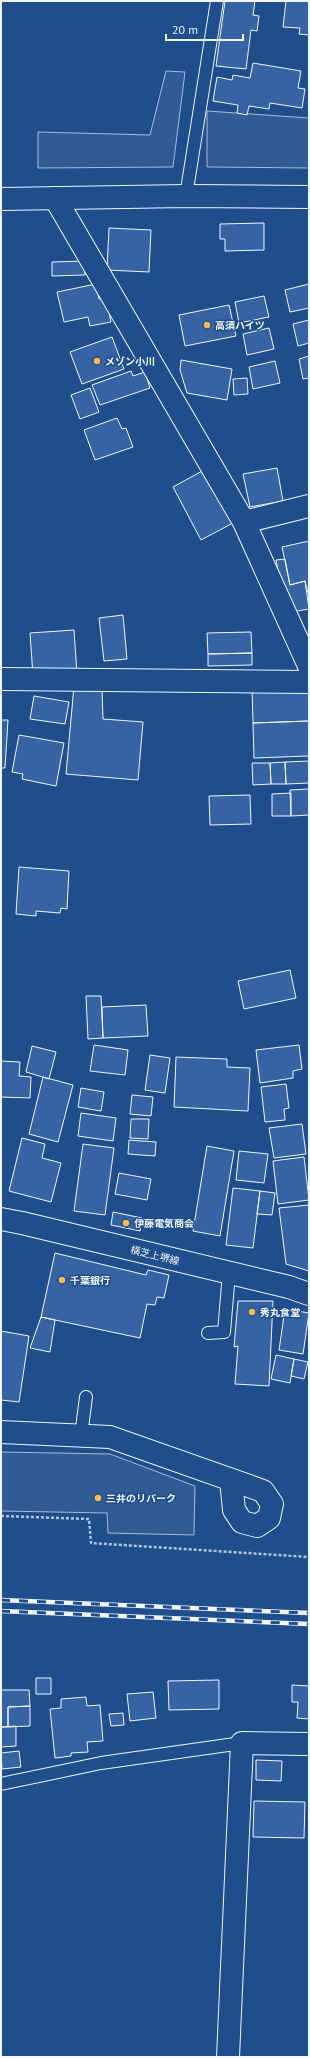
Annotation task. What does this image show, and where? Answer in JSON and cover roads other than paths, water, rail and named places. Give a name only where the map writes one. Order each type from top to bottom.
[{"type":"street","points":[[1,199],[186,196],[309,197]]},
{"type":"street","points":[[55,198],[244,522],[309,666]]},
{"type":"street","points":[[244,522],[309,506]]},
{"type":"street","points":[[1,679],[309,682]]},
{"type":"street","name":"横芝上堺線","points":[[1,1219],[22,1222],[289,1287],[309,1294]]},
{"type":"street","points":[[1,1432],[110,1437],[172,1457],[231,1480]]},
{"type":"street","points":[[228,2057],[242,1743],[309,1744]]},
{"type":"lane","points":[[186,196],[217,1]]},
{"type":"lane","points":[[208,1333],[224,1332],[229,1273]]},
{"type":"lane","points":[[81,1436],[86,1397]]},
{"type":"lane","points":[[1,1784],[101,1763],[242,1743]]},
{"type":"railway","points":[[1,1600],[309,1613]]},
{"type":"railway","points":[[1,1611],[309,1624]]},
{"type":"place","name":"高須ハイツ","points":[[207,325]]},
{"type":"place","name":"メゾン小川","points":[[97,361]]},
{"type":"place","name":"伊藤電気商会","points":[[126,1223]]},
{"type":"place","name":"千葉銀行","points":[[62,1280]]},
{"type":"place","name":"秀丸食堂","points":[[252,1312]]},
{"type":"place","name":"三井のリパーク","points":[[98,1498]]}]
